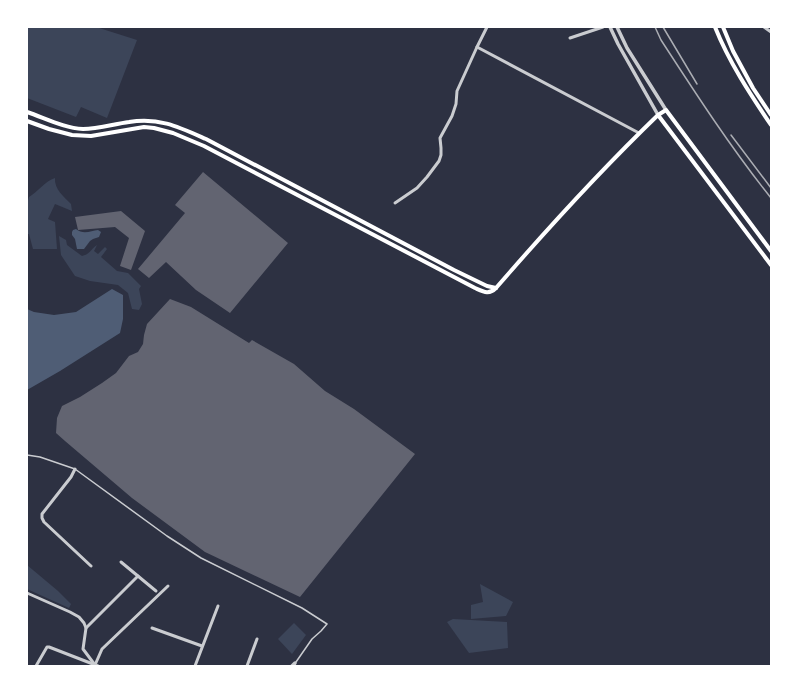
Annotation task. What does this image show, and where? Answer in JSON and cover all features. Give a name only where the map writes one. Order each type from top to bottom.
[{"type":"main road","points":[[723,27],[733,51],[753,88],[771,115]]},
{"type":"main road","points":[[716,28],[726,52],[748,90],[771,125]]},
{"type":"main road","points":[[27,121],[72,135],[91,136],[144,127],[173,133],[204,146],[475,288],[486,292],[491,292],[600,173],[639,133],[658,115],[666,110],[673,122],[771,251]]},
{"type":"main road","points":[[27,112],[64,125],[82,129],[142,120],[154,120],[176,126],[206,139],[467,277],[487,286],[496,288]]},
{"type":"main road","points":[[658,115],[771,265]]},
{"type":"street","points":[[395,204],[417,188],[439,161],[441,155],[440,138],[452,116],[456,104],[457,91],[487,27]]},
{"type":"street","points":[[570,38],[603,27]]},
{"type":"street","points":[[610,27],[658,115]]},
{"type":"street","points":[[617,27],[627,48],[666,110]]},
{"type":"street","points":[[716,28],[723,27]]},
{"type":"street","points":[[764,27],[771,32]]},
{"type":"street","points":[[477,47],[639,133]]},
{"type":"street","points":[[75,468],[71,477],[42,514],[42,518],[44,522],[91,566]]},
{"type":"street","points":[[121,562],[156,591]]},
{"type":"street","points":[[86,628],[138,576]]},
{"type":"street","points":[[96,665],[102,649],[168,586]]},
{"type":"street","points":[[27,594],[79,617],[86,628],[83,649],[96,665]]},
{"type":"street","points":[[195,666],[218,606]]},
{"type":"street","points":[[152,628],[202,646]]},
{"type":"street","points":[[248,666],[258,639]]},
{"type":"street","points":[[36,666],[47,647],[88,664],[96,665]]},
{"type":"lane","points":[[27,455],[40,457],[75,468],[167,536],[201,558],[302,608],[327,624],[312,639],[293,665]]},
{"type":"shaded area","points":[[27,27],[96,27],[137,40],[107,118],[81,107],[76,117],[27,98]]},
{"type":"shaded area","points":[[55,178],[56,186],[71,204],[72,211],[55,204],[48,219],[55,222],[57,249],[33,249],[29,234],[27,234],[27,204],[29,197],[51,179]]},
{"type":"shaded area","points":[[76,229],[81,232],[98,230],[101,232],[99,237],[90,241],[84,249],[77,249],[75,239],[72,235],[73,230]]},
{"type":"shaded area","points":[[59,236],[66,240],[67,245],[82,256],[97,245],[94,251],[98,254],[105,247],[107,249],[101,257],[117,271],[128,273],[141,286],[139,289],[142,304],[139,310],[132,309],[128,293],[118,285],[90,281],[75,276],[61,255]]},
{"type":"shaded area","points":[[112,289],[123,295],[123,319],[120,333],[27,390],[27,309],[34,312],[54,315],[76,312]]},
{"type":"shaded area","points":[[27,565],[71,604],[69,608],[27,589]]},
{"type":"shaded area","points":[[480,584],[513,602],[506,616],[471,619],[471,605],[483,602]]},
{"type":"shaded area","points":[[453,619],[507,622],[508,648],[469,653],[447,622]]},
{"type":"shaded area","points":[[294,623],[306,635],[292,654],[278,639]]},
{"type":"building","points":[[203,172],[288,243],[230,313],[196,290],[166,262],[149,278],[138,269],[185,213],[175,205]]},
{"type":"building","points":[[121,211],[145,231],[131,270],[120,266],[129,238],[115,227],[78,230],[75,217]]},
{"type":"building","points":[[170,299],[191,307],[249,343],[252,340],[294,364],[325,391],[354,409],[415,454],[300,597],[205,552],[132,498],[56,433],[57,418],[62,406],[102,383],[116,373],[129,356],[138,352],[143,344],[147,324]]},
{"type":"railway","points":[[655,27],[661,40],[714,120],[771,198]]},
{"type":"railway","points":[[663,27],[697,84]]},
{"type":"railway","points":[[731,135],[771,188]]}]
